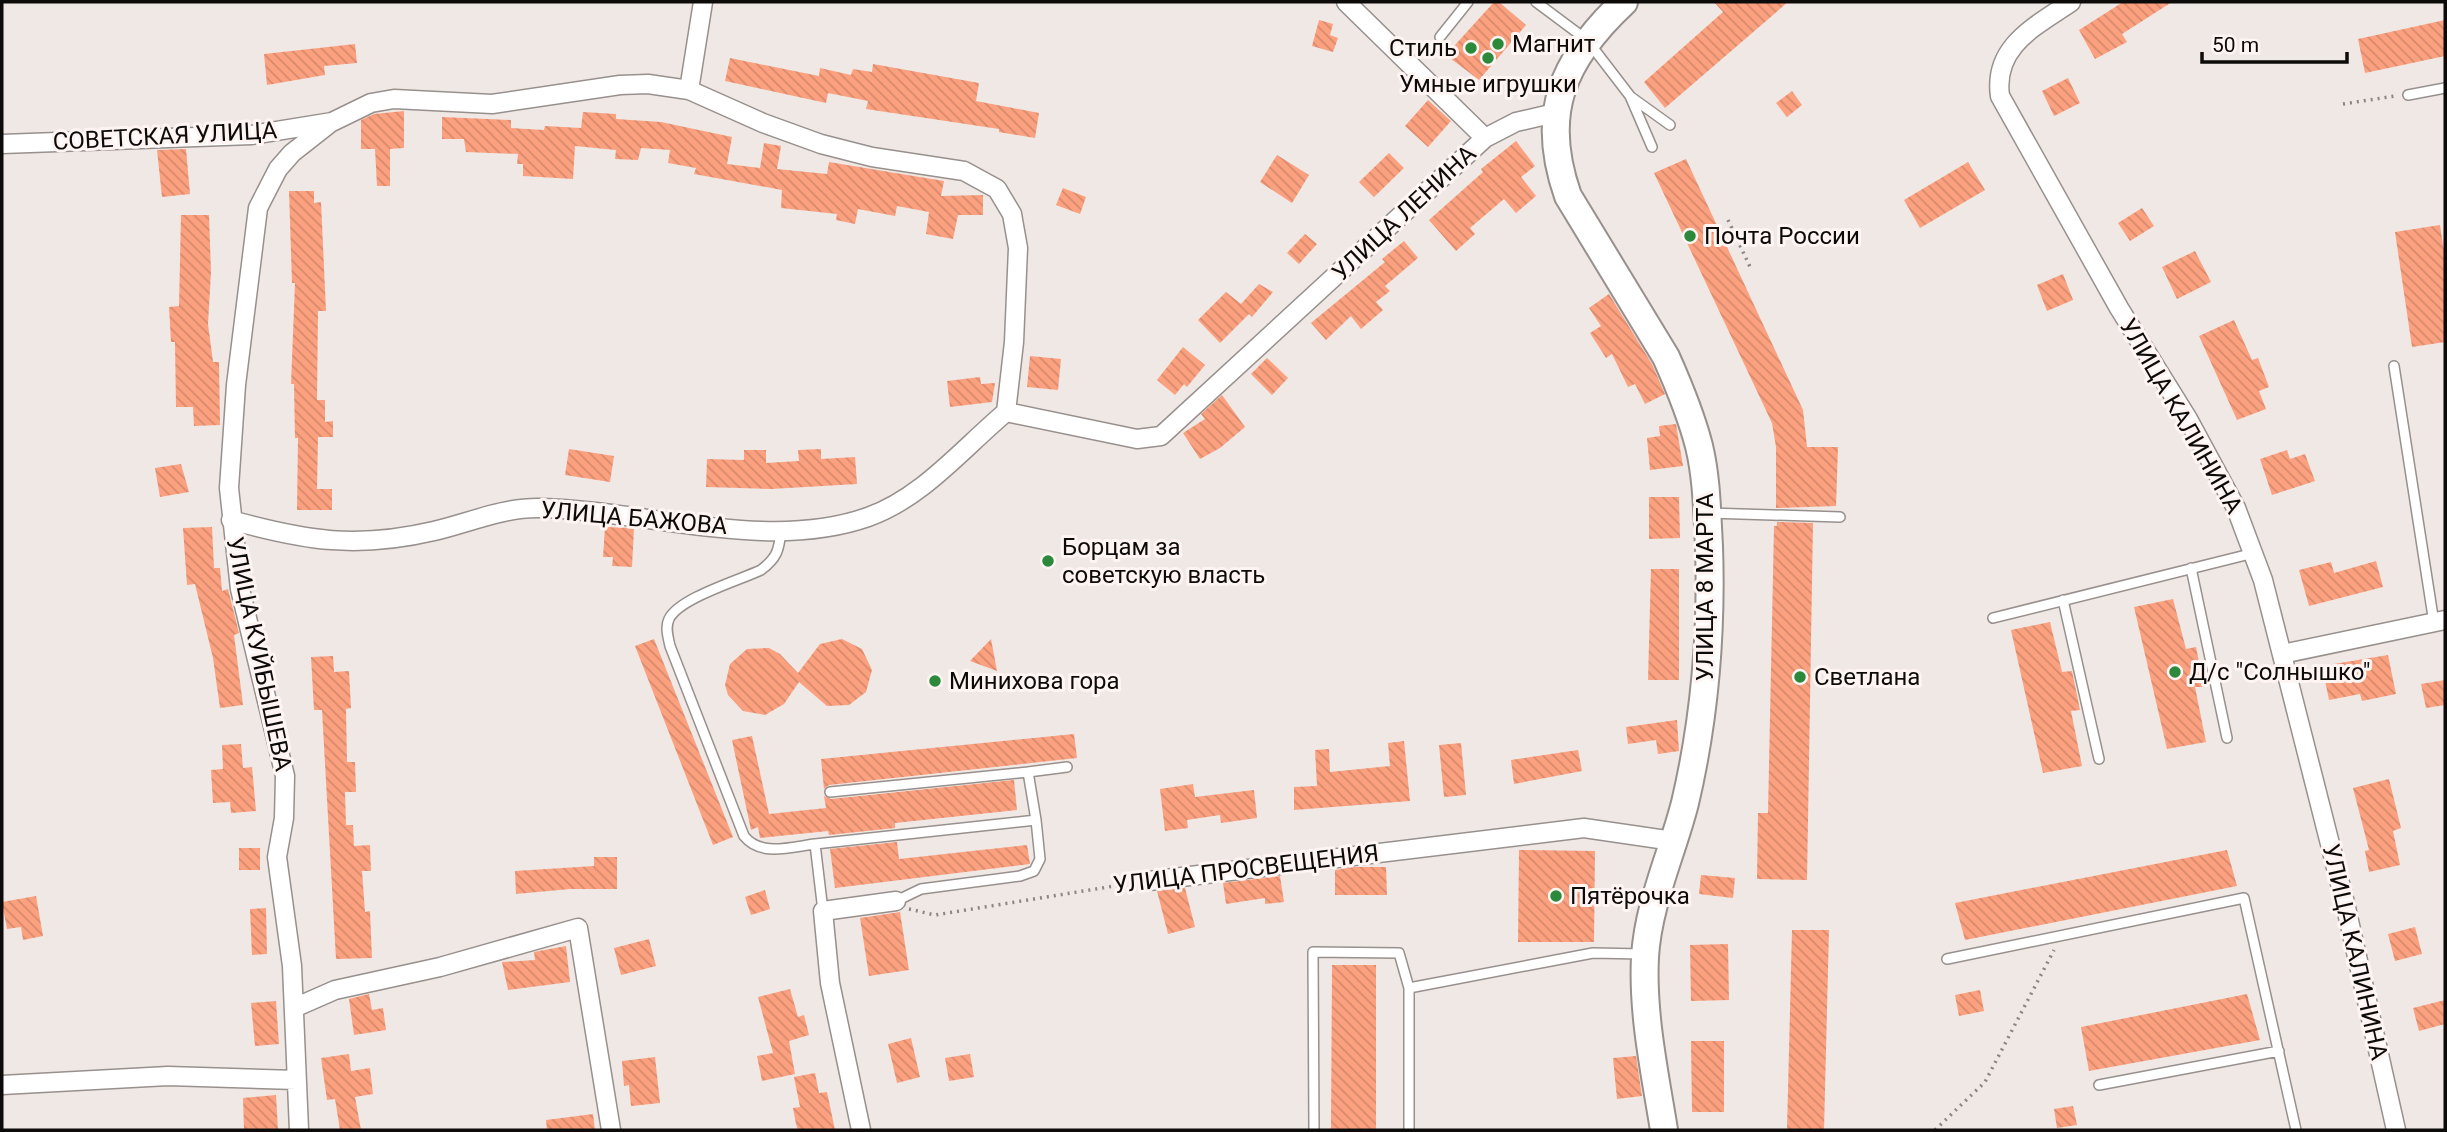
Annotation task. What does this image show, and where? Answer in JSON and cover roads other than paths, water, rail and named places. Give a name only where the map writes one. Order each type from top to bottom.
[{"type":"main road","points":[[1555,113],[1564,76],[1587,40],[1624,2]]},
{"type":"main road","name":"УЛИЦА 8 МАРТА","points":[[1555,113],[1557,157],[1568,196],[1666,357],[1690,413],[1704,471],[1710,591],[1706,687],[1693,770],[1653,910],[1645,954],[1651,1051],[1664,1130]]},
{"type":"street","points":[[689,90],[703,2]]},
{"type":"street","points":[[1346,2],[1485,138]]},
{"type":"street","name":"УЛИЦА КАЛИНИНА","points":[[2071,2],[2032,27],[2008,52],[1998,82],[2005,109],[2126,319],[2188,419],[2236,508],[2254,553],[2345,903],[2396,1130]]},
{"type":"street","name":"СОВЕТСКАЯ УЛИЦА","points":[[2,145],[252,135],[332,122],[371,103],[394,99],[492,104],[620,85],[648,84],[689,90],[821,144],[872,157],[964,172],[996,189],[1012,214],[1018,248],[1014,342],[1006,412]]},
{"type":"street","name":"УЛИЦА ЛЕНИНА","points":[[1006,412],[1137,439],[1151,439],[1170,430],[1485,138],[1516,122],[1555,113]]},
{"type":"street","name":"УЛИЦА КУЙБЫШЕВА","points":[[299,1130],[294,1008],[277,857],[285,806],[285,776],[240,589],[229,488],[236,385],[258,208],[278,169],[292,153],[332,122]]},
{"type":"street","name":"УЛИЦА БАЖОВА","points":[[231,520],[304,538],[360,543],[412,536],[491,515],[534,508],[653,522],[781,531],[820,528],[881,511],[922,487],[1006,412]]},
{"type":"street","points":[[2281,654],[2440,622]]},
{"type":"street","name":"УЛИЦА ПРОСВЕЩЕНИЯ","points":[[1149,881],[1584,828],[1673,841]]},
{"type":"street","points":[[861,1130],[830,983],[823,911],[896,901]]},
{"type":"street","points":[[294,1008],[335,990],[440,967],[578,928],[611,1130]]},
{"type":"street","points":[[2,1085],[168,1076],[296,1080]]},
{"type":"lane","points":[[1440,37],[1468,2]]},
{"type":"lane","points":[[1535,2],[1587,40],[1630,96],[1652,147]]},
{"type":"lane","points":[[2408,95],[2445,88]]},
{"type":"lane","points":[[1630,96],[1670,125]]},
{"type":"lane","points":[[2394,366],[2440,622]]},
{"type":"lane","points":[[1707,513],[1840,517]]},
{"type":"lane","points":[[781,531],[779,550],[772,562],[761,570],[678,608],[668,621],[667,628],[670,646],[744,836],[757,847],[767,849],[1036,820]]},
{"type":"lane","points":[[1993,618],[2254,553]]},
{"type":"lane","points":[[2191,568],[2227,738]]},
{"type":"lane","points":[[2063,600],[2099,759]]},
{"type":"lane","points":[[830,792],[1067,767]]},
{"type":"lane","points":[[896,901],[921,889],[1020,876],[1034,871],[1040,859],[1028,772]]},
{"type":"lane","points":[[815,844],[823,911]]},
{"type":"lane","points":[[1947,959],[2244,898],[2296,1130]]},
{"type":"lane","points":[[1314,1130],[1314,952],[1399,953],[1409,988],[1409,1130]]},
{"type":"lane","points":[[1409,988],[1593,953],[1645,954]]},
{"type":"lane","points":[[2099,1085],[2279,1051]]},
{"type":"place","name":"Магнит","points":[[1498,44]]},
{"type":"place","name":"Стиль","points":[[1471,48]]},
{"type":"place","name":"Умные игрушки","points":[[1488,58]]},
{"type":"place","name":"Почта России","points":[[1690,236]]},
{"type":"place","name":"Борцам за советскую власть","points":[[1048,561]]},
{"type":"place","name":"Д/с \"Солнышко\"","points":[[2175,672]]},
{"type":"place","name":"Светлана","points":[[1800,677]]},
{"type":"place","name":"Минихова гора","points":[[935,681]]},
{"type":"place","name":"Пятёрочка","points":[[1556,896]]}]
